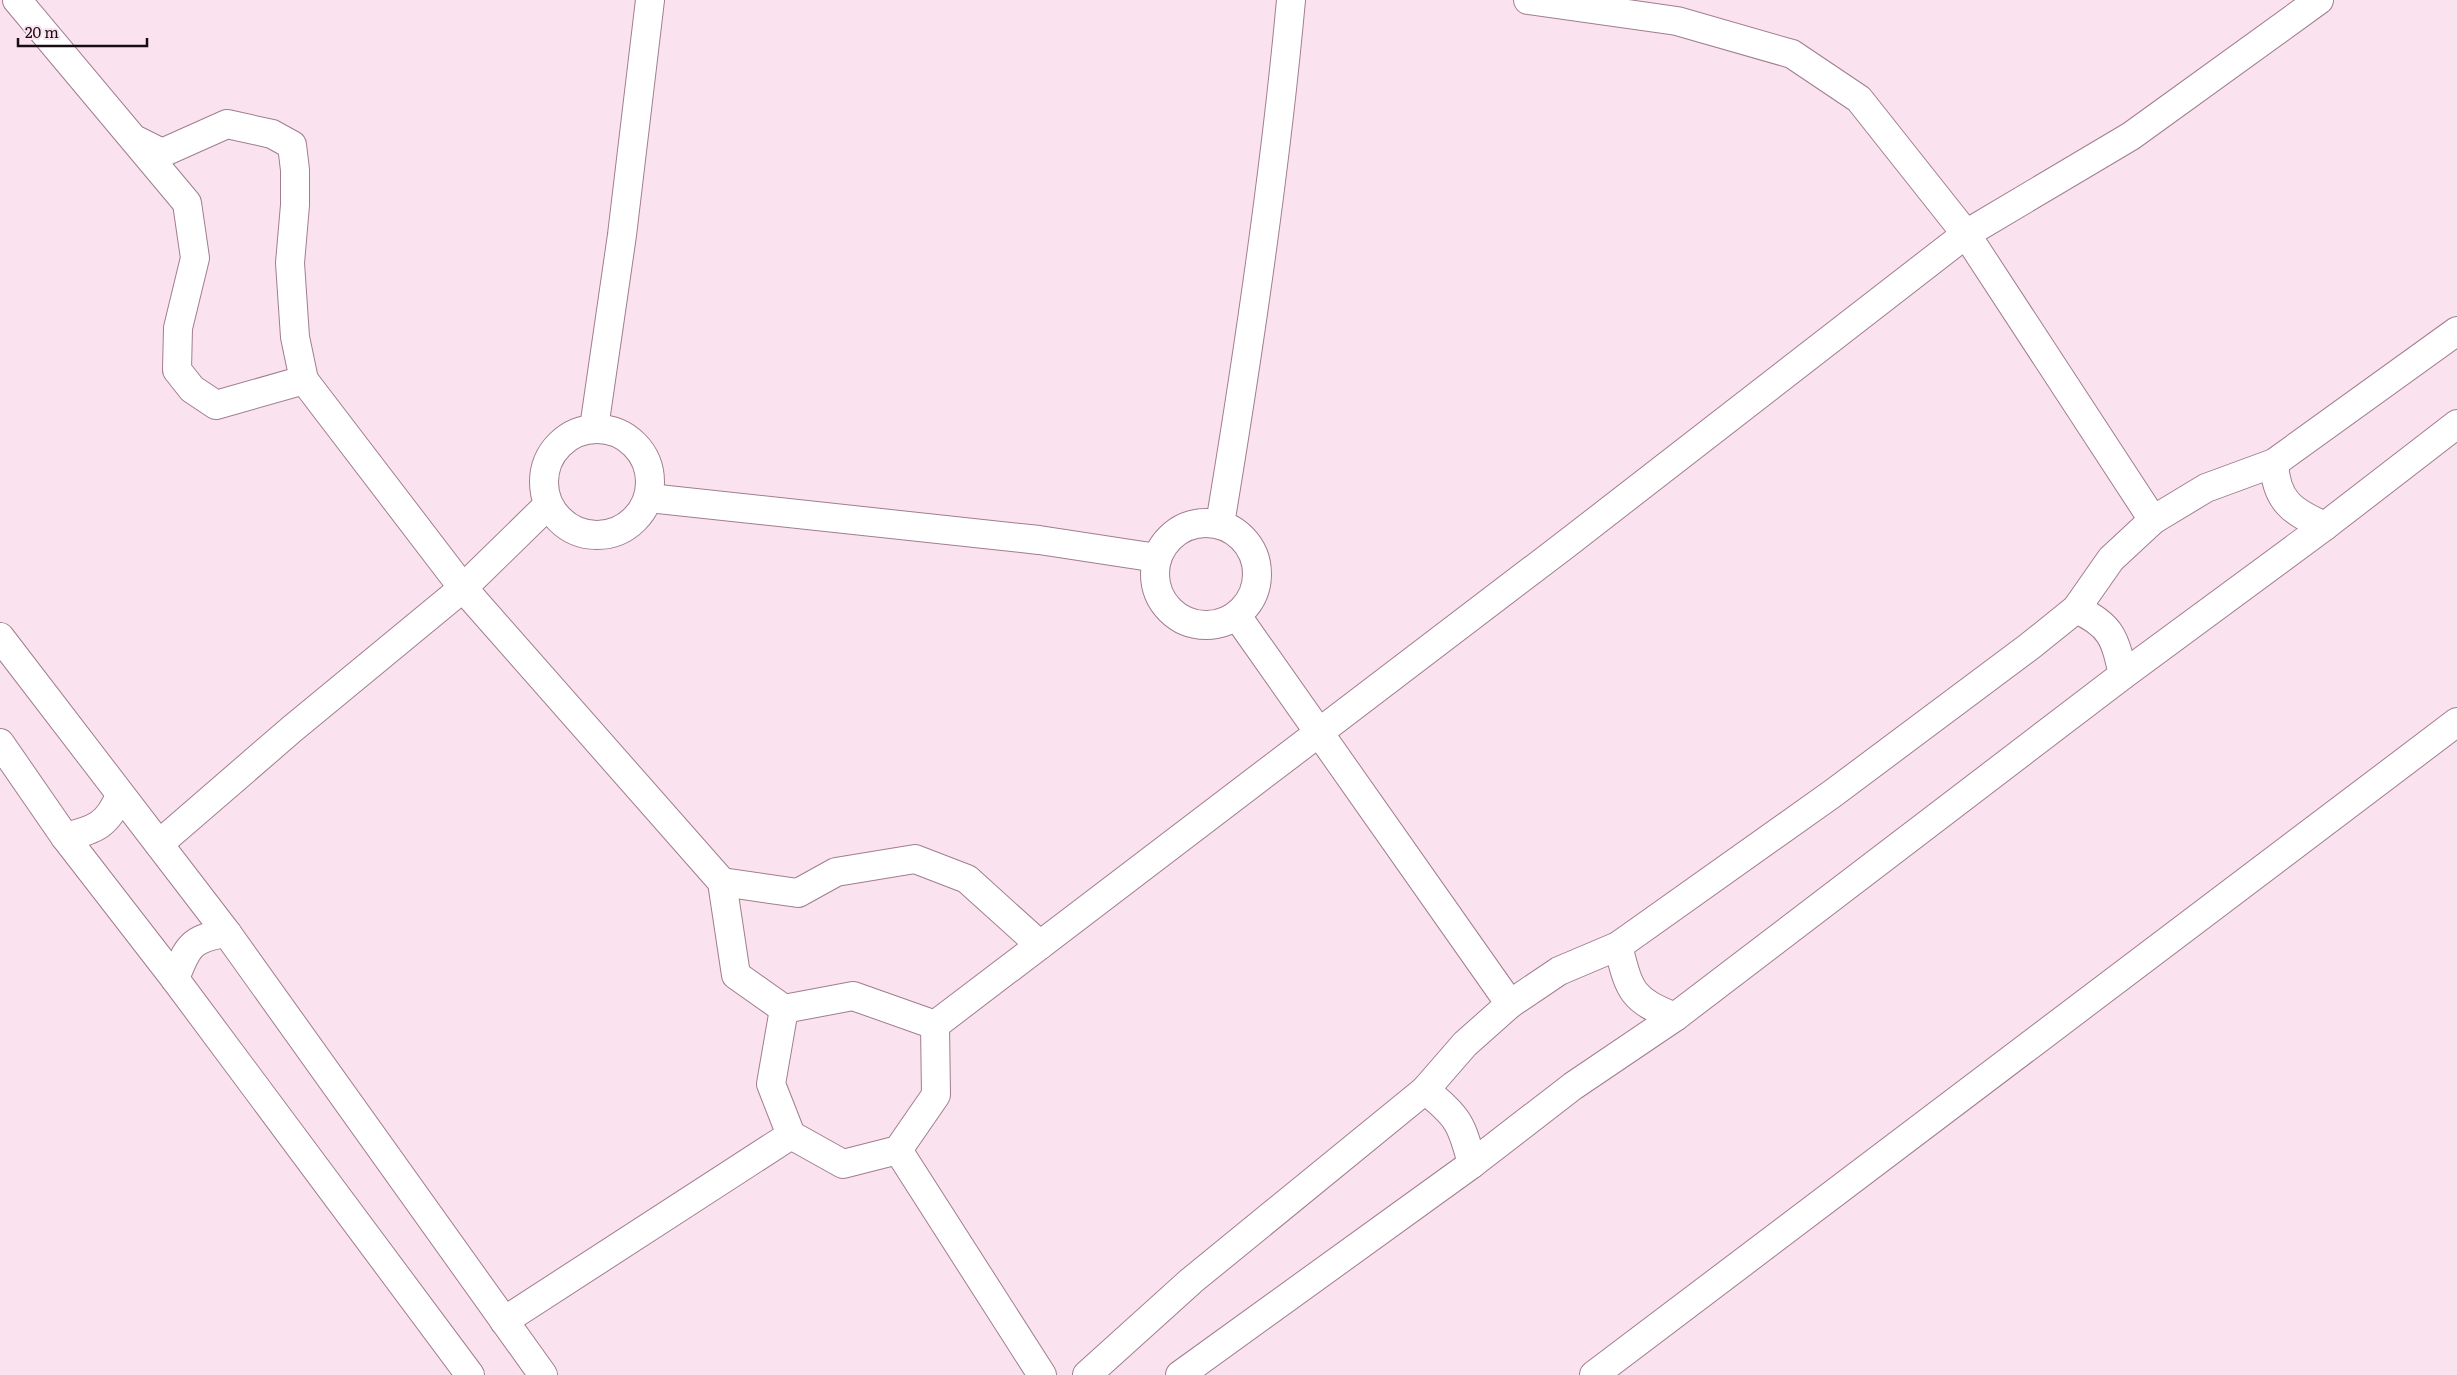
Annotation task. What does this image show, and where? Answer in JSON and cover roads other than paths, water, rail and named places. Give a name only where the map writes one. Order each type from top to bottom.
[{"type":"street","points":[[17,0],[187,203],[195,258],[178,328],[177,370],[192,389],[216,405],[304,380]]},
{"type":"street","points":[[594,428],[622,236],[650,0]]},
{"type":"street","points":[[1220,524],[1284,73],[1291,0]]},
{"type":"street","points":[[1528,0],[1677,21],[1792,54],[1859,99],[1966,234],[2152,520]]},
{"type":"street","points":[[935,1025],[1319,734],[1966,234],[2131,136],[2319,0]]},
{"type":"street","points":[[134,139],[162,153],[227,124],[272,134],[292,145],[295,170],[295,206],[290,263],[295,337],[304,380],[462,588],[722,882],[736,975],[784,1009],[853,996],[935,1025]]},
{"type":"street","points":[[1087,1375],[1191,1281],[1425,1090],[1465,1044],[1510,1004],[1559,971],[1618,946],[1832,794],[2076,609],[2111,559],[2152,520],[2206,488],[2274,463],[2457,331]]},
{"type":"street","points":[[1180,1375],[1472,1164],[1574,1086],[1675,1017],[2123,675],[2325,526],[2457,424]]},
{"type":"street","points":[[594,428],[619,433],[640,449],[650,472],[649,498],[635,520],[613,534],[587,535],[564,525],[548,505],[543,479],[551,455],[569,436],[594,428]]},
{"type":"street","points":[[2274,463],[2275,482],[2282,498],[2298,515],[2325,526]]},
{"type":"street","points":[[649,498],[1038,540],[1156,558]]},
{"type":"street","points":[[159,844],[292,729],[462,588],[548,505]]},
{"type":"street","points":[[1194,524],[1220,524],[1245,539],[1258,564],[1255,594],[1237,616],[1206,626],[1176,616],[1156,590],[1156,558],[1171,536],[1194,524]]},
{"type":"street","points":[[2076,609],[2094,617],[2107,628],[2115,641],[2123,675]]},
{"type":"street","points":[[1237,616],[1510,1004]]},
{"type":"street","points":[[0,637],[227,933],[543,1375]]},
{"type":"street","points":[[1594,1375],[2457,722]]},
{"type":"street","points":[[0,743],[66,837],[175,979],[470,1375]]},
{"type":"street","points":[[66,837],[87,832],[103,824],[114,809],[120,795]]},
{"type":"street","points":[[722,882],[798,893],[836,872],[916,859],[967,879],[1040,945]]},
{"type":"street","points":[[175,979],[184,956],[193,943],[206,936],[227,933]]},
{"type":"street","points":[[1618,946],[1626,979],[1636,996],[1649,1006],[1675,1017]]},
{"type":"street","points":[[784,1009],[771,1084],[791,1135],[843,1164],[898,1150],[936,1095],[935,1025]]},
{"type":"street","points":[[1425,1090],[1451,1111],[1464,1131],[1472,1164]]},
{"type":"street","points":[[504,1321],[791,1135]]},
{"type":"street","points":[[898,1150],[1042,1375]]}]
